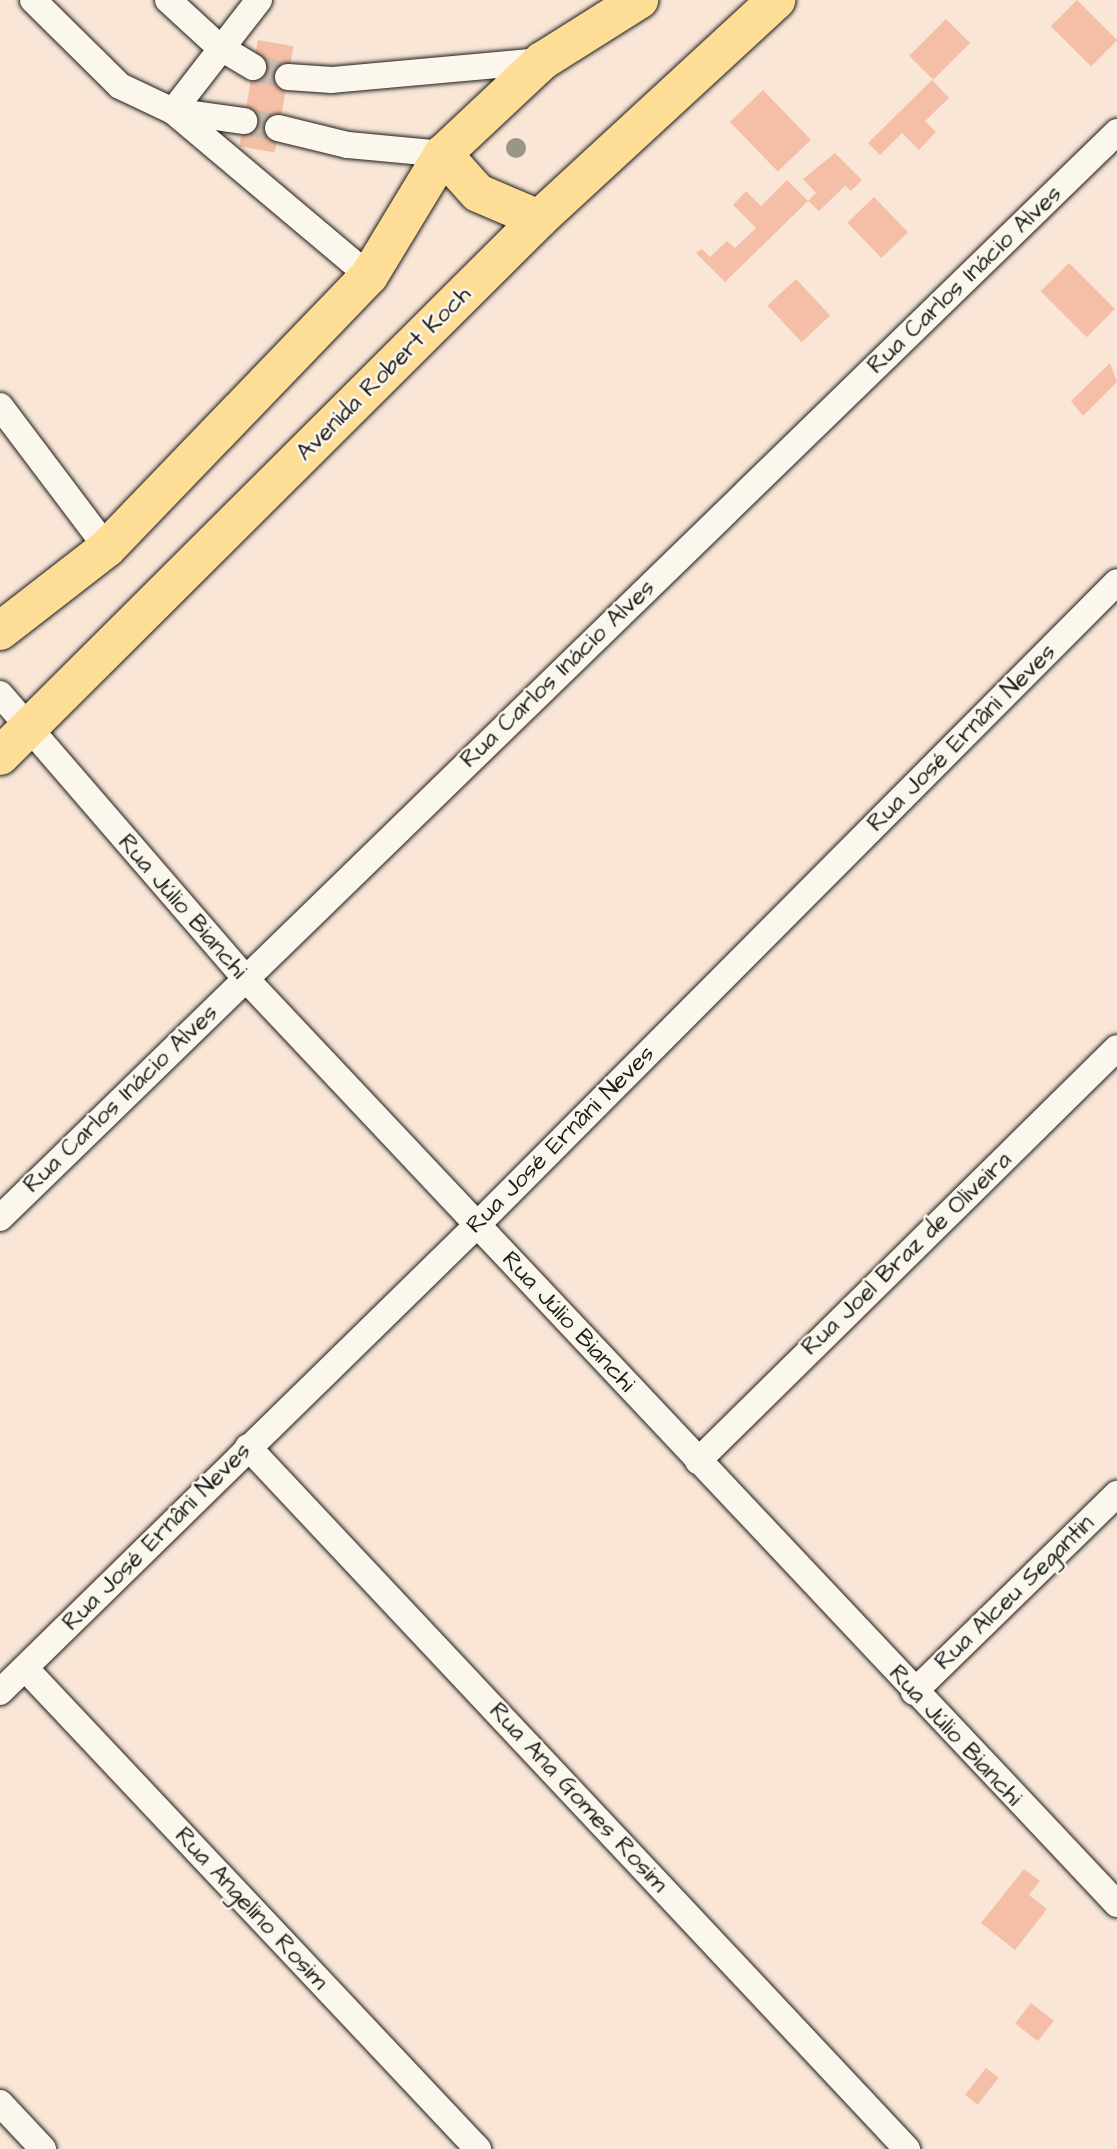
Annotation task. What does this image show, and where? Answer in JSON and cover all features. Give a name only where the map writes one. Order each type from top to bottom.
[{"type":"main road","points":[[0,631],[107,548],[369,276],[443,154],[542,61],[639,0]]},
{"type":"main road","name":"Avenida Robert Koch","points":[[0,756],[539,219],[776,0]]},
{"type":"main road","points":[[443,154],[478,193],[539,219]]},
{"type":"street","points":[[33,0],[120,86],[173,111],[369,276]]},
{"type":"street","points":[[168,0],[218,46],[253,67]]},
{"type":"street","points":[[173,111],[218,46],[259,0]]},
{"type":"street","points":[[288,77],[332,80],[542,61]]},
{"type":"street","points":[[173,111],[244,121]]},
{"type":"street","points":[[278,128],[348,145],[443,154]]},
{"type":"street","name":"Rua Carlos Inácio Alves","points":[[0,1218],[1117,132]]},
{"type":"street","points":[[0,406],[107,548]]},
{"type":"street","name":"Rua José Ernâni Neves","points":[[0,1692],[477,1225],[1117,582]]},
{"type":"street","name":"Rua Júlio Bianchi","points":[[0,694],[28,731],[245,978],[1117,1905]]},
{"type":"street","name":"Rua Joel Braz de Oliveira","points":[[698,1461],[1117,1048]]},
{"type":"street","name":"Rua Ana Gomes Rosim","points":[[248,1447],[907,2149]]},
{"type":"street","name":"Rua Alceu Segantin","points":[[914,1692],[1117,1494]]},
{"type":"street","name":"Rua Angelino Rosim","points":[[25,1668],[478,2149]]},
{"type":"street","points":[[0,2103],[43,2149]]},
{"type":"building","points":[[1077,0],[1117,40],[1091,66],[1051,26]]},
{"type":"building","points":[[946,19],[970,43],[933,80],[909,56]]},
{"type":"building","points":[[258,40],[293,46],[275,153],[239,146]]},
{"type":"building","points":[[932,80],[949,98],[925,121],[936,132],[919,150],[902,133],[880,155],[868,143]]},
{"type":"building","points":[[763,90],[811,140],[778,172],[730,122]]},
{"type":"building","points":[[835,153],[862,180],[851,191],[845,186],[819,211],[808,201],[816,193],[803,179]]},
{"type":"building","points":[[787,180],[808,201],[725,282],[696,253],[702,249],[710,257],[727,241],[735,248],[756,228],[733,205],[746,191],[761,206]]},
{"type":"building","points":[[874,197],[908,232],[881,258],[847,223]]},
{"type":"building","points":[[1069,263],[1115,309],[1087,337],[1041,291]]},
{"type":"building","points":[[796,279],[830,316],[802,342],[767,306]]},
{"type":"building","points":[[1110,363],[1117,382],[1083,416],[1071,401]]},
{"type":"building","points":[[1024,1869],[1040,1881],[1029,1895],[1047,1909],[1015,1950],[981,1923]]},
{"type":"building","points":[[1031,2003],[1054,2021],[1038,2041],[1015,2023]]},
{"type":"building","points":[[986,2068],[999,2078],[978,2105],[965,2095]]},
{"type":"tunnel","points":[[253,67],[288,77]]},
{"type":"tunnel","points":[[244,121],[278,128]]}]
